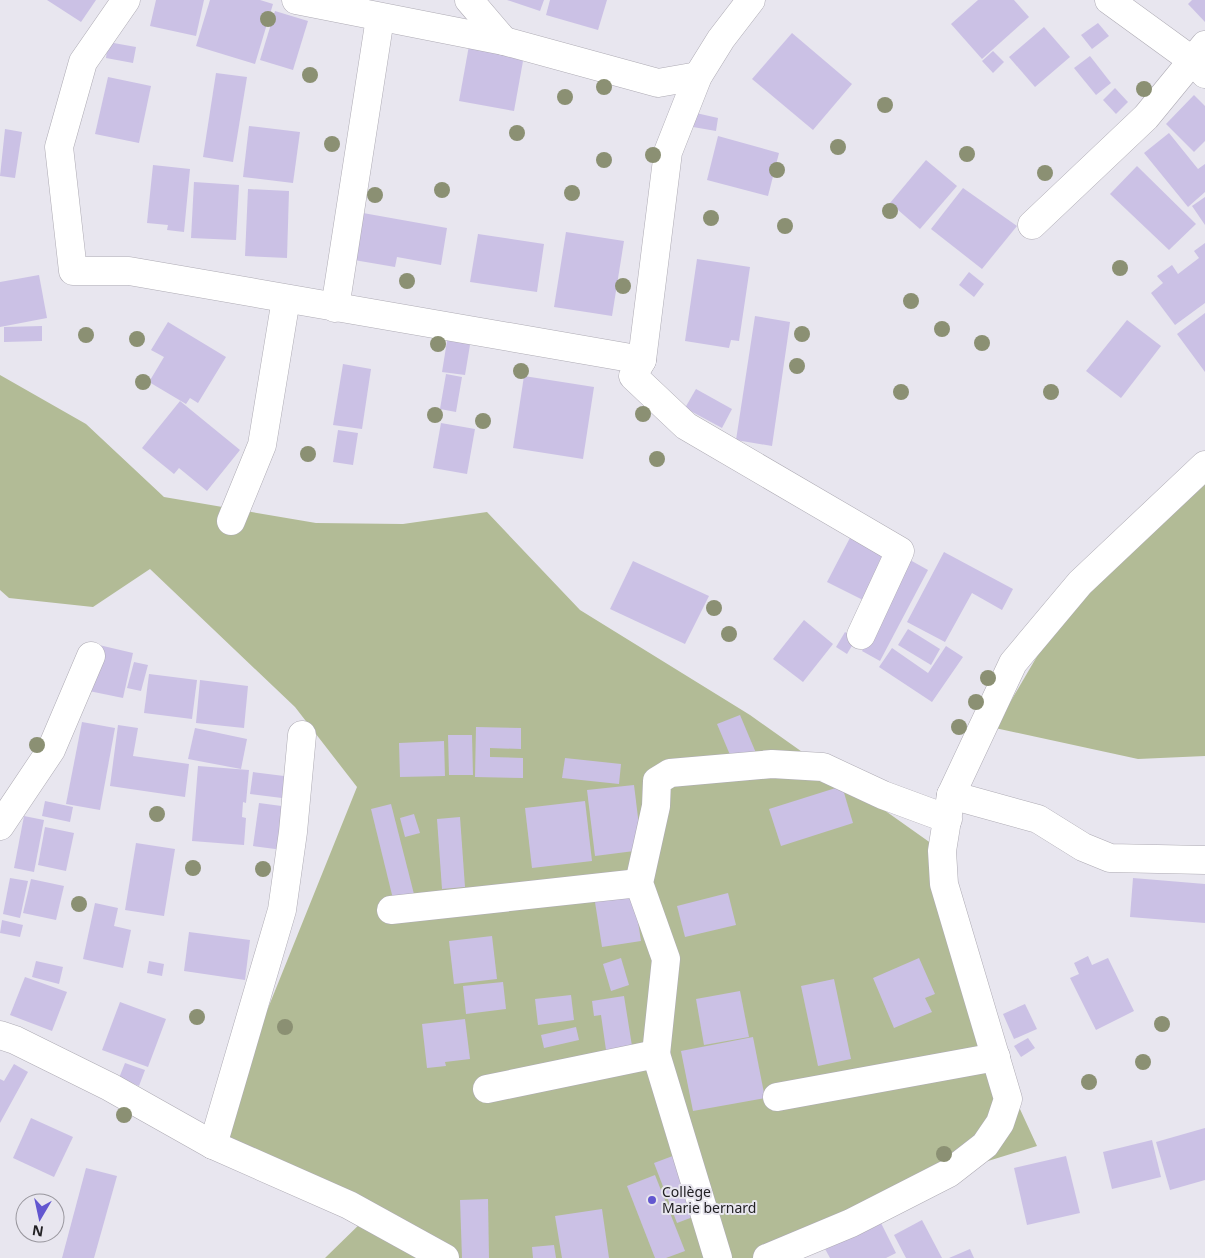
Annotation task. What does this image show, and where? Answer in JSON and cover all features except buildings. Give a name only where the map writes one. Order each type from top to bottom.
[{"type":"street","points":[[126,0],[83,62],[59,147],[72,271],[129,271],[642,360]]},
{"type":"street","points":[[296,0],[504,42],[658,83],[698,76]]},
{"type":"street","points":[[469,0],[504,42]]},
{"type":"street","points":[[750,0],[721,39],[698,76],[668,152],[642,360],[633,376],[686,426],[900,551],[861,635]]},
{"type":"street","points":[[1032,225],[1146,117],[1201,60],[1109,0]]},
{"type":"street","points":[[335,308],[380,18]]},
{"type":"street","points":[[231,521],[262,445],[286,299]]},
{"type":"street","points":[[767,1258],[802,1251],[851,1223],[950,1173],[985,1145],[1000,1123],[1008,1099],[944,884],[942,851],[949,807],[1013,663],[1080,583],[1205,465]]},
{"type":"street","points":[[0,826],[51,750],[91,656]]},
{"type":"street","points":[[213,1145],[282,910],[293,832],[302,735]]},
{"type":"street","points":[[718,1258],[656,1054],[666,959],[639,883],[656,806],[657,781],[670,773],[772,764],[823,767],[883,795],[949,807],[1038,819],[1083,847],[1110,858],[1205,860]]},
{"type":"street","points":[[391,910],[639,883]]},
{"type":"street","points":[[0,1035],[15,1040],[110,1087],[213,1145],[349,1205],[445,1258]]},
{"type":"street","points":[[486,1089],[656,1054]]},
{"type":"street","points":[[777,1098],[996,1057]]},
{"type":"green space","points":[[0,375],[86,424],[164,497],[316,523],[403,524],[487,512],[580,610],[750,715],[942,851],[996,1057],[1037,1146],[949,1173],[785,1258],[325,1258],[368,1216],[213,1145],[357,787],[295,707],[150,569],[93,607],[9,598],[0,590]]},
{"type":"green space","points":[[1205,472],[1205,756],[1138,759],[995,728],[1080,583]]},
{"type":"place","name":"Collège Marie bernard","points":[[652,1200]]}]
